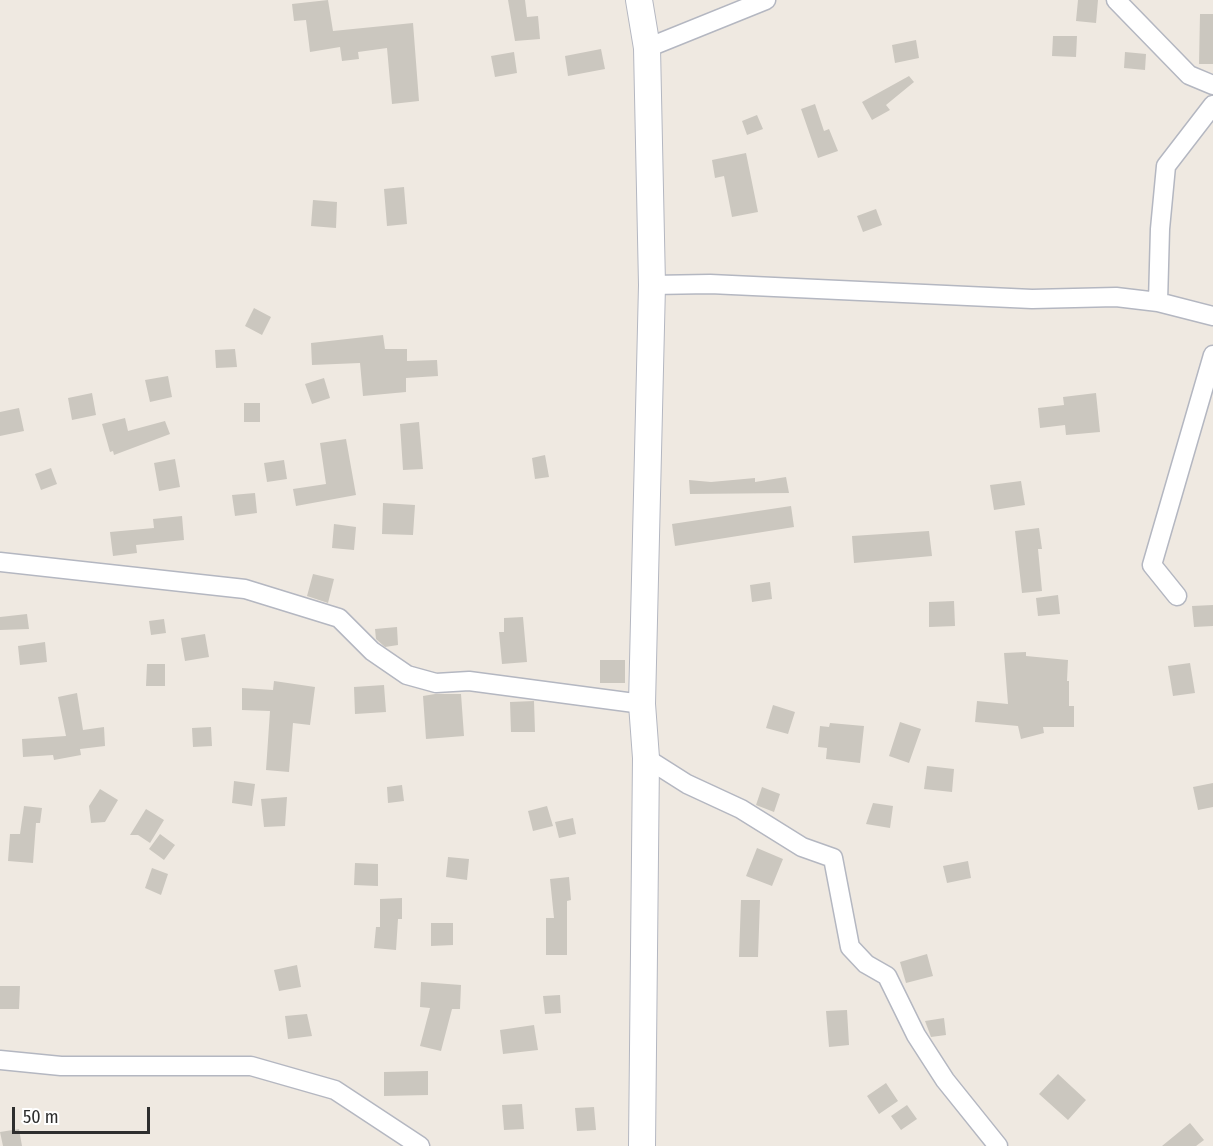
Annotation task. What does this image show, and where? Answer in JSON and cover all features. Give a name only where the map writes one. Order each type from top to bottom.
[{"type":"street","points":[[639,0],[647,48],[652,285],[642,704],[646,758],[642,1146]]},
{"type":"street","points":[[1116,0],[1189,75],[1213,85]]},
{"type":"street","points":[[647,48],[764,1]]},
{"type":"street","points":[[1158,302],[1160,229],[1166,166],[1213,105]]},
{"type":"street","points":[[652,285],[710,284],[1032,299],[1116,297],[1158,302],[1213,316]]},
{"type":"street","points":[[1177,596],[1152,565],[1213,355]]},
{"type":"street","points":[[0,562],[244,589],[339,618],[372,651],[407,675],[436,683],[469,681],[642,704]]},
{"type":"street","points":[[646,758],[687,784],[741,809],[802,848],[833,858],[850,947],[866,964],[887,976],[916,1035],[939,1071],[998,1146]]},
{"type":"street","points":[[0,1060],[61,1066],[251,1066],[335,1090],[420,1146]]},
{"type":"building","points":[[328,0],[333,31],[413,23],[419,101],[392,104],[387,48],[358,52],[359,59],[342,61],[340,47],[310,52],[306,20],[294,21],[292,4]]},
{"type":"building","points":[[508,0],[525,0],[527,17],[538,16],[540,39],[515,41]]},
{"type":"building","points":[[1078,0],[1098,0],[1096,23],[1076,21]]},
{"type":"building","points":[[1200,14],[1213,14],[1213,64],[1199,64]]},
{"type":"building","points":[[1053,36],[1077,36],[1076,57],[1052,56]]},
{"type":"building","points":[[916,40],[919,58],[895,63],[892,45]]},
{"type":"building","points":[[601,49],[605,69],[568,76],[565,56]]},
{"type":"building","points":[[514,52],[517,73],[495,77],[491,56]]},
{"type":"building","points":[[1125,52],[1146,54],[1145,70],[1124,68]]},
{"type":"building","points":[[909,76],[914,82],[886,105],[890,110],[872,120],[862,102]]},
{"type":"building","points":[[815,104],[824,131],[829,129],[838,151],[818,158],[801,109]]},
{"type":"building","points":[[757,115],[763,129],[747,135],[742,121]]},
{"type":"building","points":[[746,153],[758,212],[732,217],[724,176],[715,178],[712,160]]},
{"type":"building","points":[[404,187],[407,224],[387,226],[384,189]]},
{"type":"building","points":[[313,200],[337,202],[336,228],[311,226]]},
{"type":"building","points":[[876,209],[882,225],[863,232],[857,216]]},
{"type":"building","points":[[254,308],[271,317],[262,335],[245,326]]},
{"type":"building","points":[[383,335],[385,349],[407,349],[407,361],[437,360],[438,376],[406,378],[406,392],[363,396],[360,363],[312,365],[311,343]]},
{"type":"building","points":[[235,349],[237,367],[216,368],[215,350]]},
{"type":"building","points":[[168,376],[172,397],[150,402],[145,380]]},
{"type":"building","points":[[324,378],[330,398],[312,404],[305,384]]},
{"type":"building","points":[[92,393],[96,415],[72,420],[68,398]]},
{"type":"building","points":[[1096,393],[1100,432],[1066,435],[1065,425],[1040,428],[1038,408],[1064,405],[1063,397]]},
{"type":"building","points":[[244,403],[260,403],[260,422],[244,422]]},
{"type":"building","points":[[19,408],[24,431],[0,436],[0,412]]},
{"type":"building","points":[[125,418],[128,431],[165,421],[170,434],[114,455],[113,451],[110,452],[102,424]]},
{"type":"building","points":[[419,422],[423,469],[403,470],[400,424]]},
{"type":"building","points":[[346,439],[356,495],[296,506],[293,489],[326,484],[320,443]]},
{"type":"building","points":[[545,455],[549,477],[535,479],[532,458]]},
{"type":"building","points":[[175,459],[180,487],[159,491],[154,463]]},
{"type":"building","points":[[284,460],[287,479],[267,482],[264,463]]},
{"type":"building","points":[[51,468],[57,484],[41,490],[35,474]]},
{"type":"building","points":[[786,477],[789,493],[690,494],[689,480],[711,482],[755,478],[755,482]]},
{"type":"building","points":[[1021,481],[1025,505],[994,510],[990,485]]},
{"type":"building","points":[[255,493],[257,513],[235,516],[232,495]]},
{"type":"building","points":[[383,503],[415,505],[413,535],[382,534]]},
{"type":"building","points":[[791,506],[794,527],[675,546],[672,524]]},
{"type":"building","points":[[182,516],[184,540],[136,545],[137,553],[113,556],[110,532],[154,528],[153,519]]},
{"type":"building","points":[[334,524],[356,527],[354,550],[332,548]]},
{"type":"building","points":[[1039,528],[1042,549],[1038,549],[1042,591],[1022,593],[1015,531]]},
{"type":"building","points":[[929,531],[932,556],[854,563],[852,536]]},
{"type":"building","points":[[313,574],[334,579],[328,603],[307,596]]},
{"type":"building","points":[[770,582],[772,599],[752,602],[750,585]]},
{"type":"building","points":[[1058,595],[1060,614],[1038,616],[1036,598]]},
{"type":"building","points":[[954,601],[955,626],[929,627],[929,602]]},
{"type":"building","points":[[1213,605],[1213,626],[1194,627],[1192,606]]},
{"type":"building","points":[[27,614],[29,629],[0,630],[0,617]]},
{"type":"building","points":[[523,617],[527,662],[502,664],[499,632],[504,632],[504,618]]},
{"type":"building","points":[[164,619],[166,633],[151,635],[149,621]]},
{"type":"building","points":[[397,627],[398,645],[385,647],[376,639],[375,629]]},
{"type":"building","points":[[205,634],[209,657],[185,661],[181,638]]},
{"type":"building","points":[[45,642],[47,662],[20,665],[18,646]]},
{"type":"building","points":[[1026,652],[1026,656],[1068,660],[1069,706],[1074,706],[1074,727],[1043,727],[1044,733],[1021,739],[1018,726],[975,722],[977,701],[1008,704],[1004,653]]},
{"type":"building","points":[[600,660],[625,660],[625,683],[600,683]]},
{"type":"building","points":[[1190,663],[1195,693],[1173,696],[1168,666]]},
{"type":"building","points":[[147,664],[165,664],[165,686],[146,686]]},
{"type":"building","points":[[274,681],[315,687],[310,725],[293,723],[289,772],[266,770],[270,711],[242,710],[242,688],[273,690]]},
{"type":"building","points":[[384,685],[386,712],[355,714],[354,687]]},
{"type":"building","points":[[77,693],[83,730],[104,727],[105,746],[80,749],[81,755],[54,760],[53,755],[23,757],[22,739],[66,736],[58,697]]},
{"type":"building","points":[[461,694],[464,736],[426,739],[423,696]]},
{"type":"building","points":[[534,701],[535,732],[511,732],[510,702]]},
{"type":"building","points":[[773,705],[795,712],[788,734],[766,728]]},
{"type":"building","points":[[900,722],[921,729],[909,763],[889,756]]},
{"type":"building","points":[[830,723],[864,726],[860,763],[826,759],[827,748],[818,747],[820,726],[829,727]]},
{"type":"building","points":[[211,727],[212,746],[193,747],[192,728]]},
{"type":"building","points":[[927,766],[954,769],[952,792],[924,789]]},
{"type":"building","points":[[234,781],[255,784],[252,806],[232,803]]},
{"type":"building","points":[[1213,783],[1213,807],[1198,810],[1193,787]]},
{"type":"building","points":[[402,785],[404,801],[388,803],[387,787]]},
{"type":"building","points":[[762,787],[780,794],[774,812],[756,805]]},
{"type":"building","points":[[100,789],[118,800],[105,822],[91,823],[89,806]]},
{"type":"building","points":[[287,797],[285,826],[264,827],[261,799]]},
{"type":"building","points":[[873,803],[893,806],[890,828],[866,824]]},
{"type":"building","points":[[24,806],[42,808],[40,823],[36,823],[33,863],[8,861],[10,834],[20,834]]},
{"type":"building","points":[[547,806],[553,826],[533,831],[528,811]]},
{"type":"building","points":[[146,809],[164,820],[150,843],[138,835],[130,835]]},
{"type":"building","points":[[573,818],[576,834],[559,838],[555,822]]},
{"type":"building","points":[[160,834],[175,845],[164,860],[149,849]]},
{"type":"building","points":[[757,848],[783,859],[772,886],[746,876]]},
{"type":"building","points":[[448,857],[469,859],[467,880],[446,877]]},
{"type":"building","points":[[968,861],[971,878],[947,883],[943,866]]},
{"type":"building","points":[[355,863],[378,864],[378,886],[354,885]]},
{"type":"building","points":[[152,868],[168,874],[161,895],[145,888]]},
{"type":"building","points":[[569,877],[571,900],[567,901],[567,955],[546,955],[546,918],[554,918],[550,879]]},
{"type":"building","points":[[402,898],[402,919],[398,919],[396,950],[374,948],[376,927],[380,927],[380,899]]},
{"type":"building","points":[[741,900],[760,900],[758,957],[739,957]]},
{"type":"building","points":[[431,923],[453,923],[453,945],[431,946]]},
{"type":"building","points":[[927,954],[933,976],[906,983],[900,962]]},
{"type":"building","points":[[297,965],[301,987],[279,991],[274,970]]},
{"type":"building","points":[[421,982],[461,985],[460,1009],[452,1009],[441,1051],[420,1046],[430,1008],[420,1007]]},
{"type":"building","points":[[0,986],[20,986],[19,1009],[0,1009]]},
{"type":"building","points":[[560,995],[561,1013],[545,1014],[543,996]]},
{"type":"building","points":[[847,1010],[849,1045],[829,1047],[826,1011]]},
{"type":"building","points":[[307,1014],[312,1036],[288,1039],[285,1016]]},
{"type":"building","points":[[944,1018],[946,1035],[931,1037],[925,1021]]},
{"type":"building","points":[[534,1025],[538,1050],[503,1054],[500,1030]]},
{"type":"building","points":[[428,1071],[428,1095],[384,1096],[384,1072]]},
{"type":"building","points":[[1058,1074],[1086,1100],[1068,1120],[1039,1094]]},
{"type":"building","points":[[886,1083],[898,1101],[879,1114],[867,1096]]},
{"type":"building","points":[[522,1104],[524,1129],[504,1130],[502,1105]]},
{"type":"building","points":[[907,1105],[917,1119],[901,1130],[891,1116]]},
{"type":"building","points":[[594,1107],[596,1130],[577,1131],[575,1108]]},
{"type":"building","points":[[1190,1123],[1204,1140],[1196,1146],[1162,1146]]},
{"type":"building","points":[[19,1129],[22,1146],[3,1146],[0,1132]]}]
